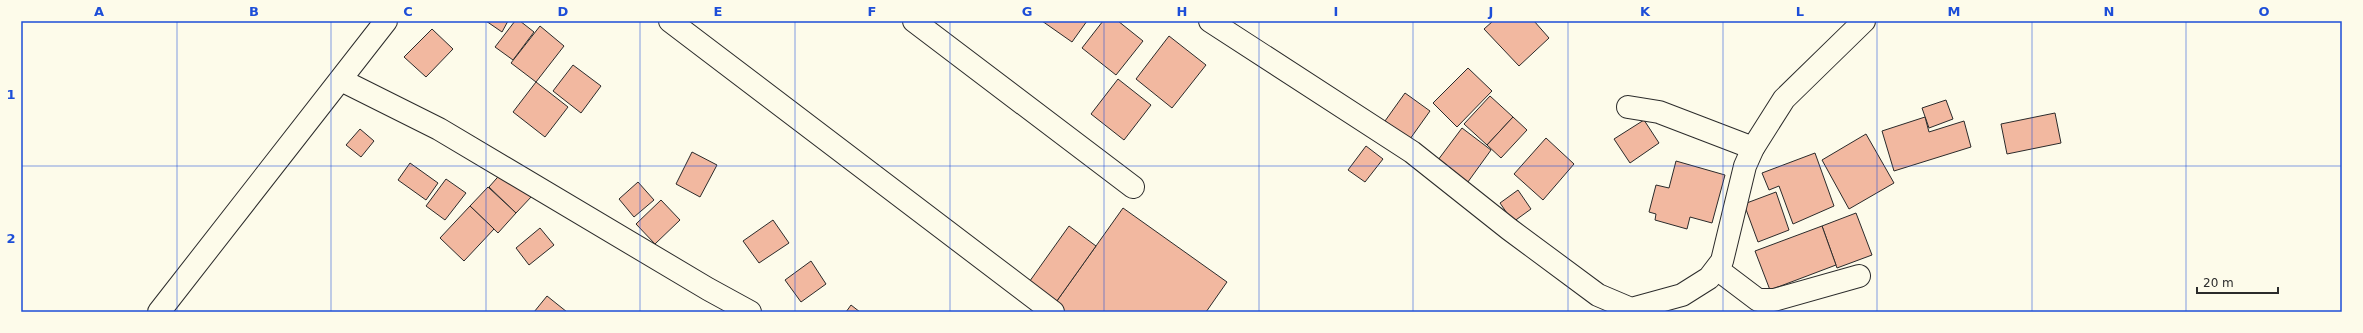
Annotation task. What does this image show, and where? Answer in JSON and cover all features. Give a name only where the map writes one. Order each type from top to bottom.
[{"type":"street","points":[[159,312],[386,21]]},
{"type":"street","points":[[670,21],[1053,312]]},
{"type":"street","points":[[914,21],[1133,187]]},
{"type":"street","points":[[1210,21],[1412,152],[1509,229],[1598,295],[1631,309],[1682,294],[1709,278],[1717,269],[1722,261],[1745,166],[1753,148],[1784,99],[1864,21]]},
{"type":"street","points":[[341,80],[439,129],[708,289],[750,312]]},
{"type":"street","points":[[1628,107],[1659,112],[1753,148]]},
{"type":"street","points":[[1717,269],[1758,300],[1774,300],[1859,276]]},
{"type":"building","points":[[486,21],[508,21],[502,32]]},
{"type":"building","points":[[515,21],[520,21],[534,32],[513,60],[495,47]]},
{"type":"building","points":[[1042,21],[1087,21],[1072,42]]},
{"type":"building","points":[[1103,21],[1118,21],[1143,41],[1116,75],[1082,48]]},
{"type":"building","points":[[1493,21],[1534,21],[1549,38],[1519,66],[1484,29]]},
{"type":"building","points":[[540,26],[564,46],[536,82],[511,63]]},
{"type":"building","points":[[432,29],[453,49],[426,77],[404,57]]},
{"type":"building","points":[[1169,36],[1206,65],[1172,108],[1136,79]]},
{"type":"building","points":[[573,65],[601,86],[581,113],[553,91]]},
{"type":"building","points":[[1468,68],[1492,91],[1457,127],[1433,103]]},
{"type":"building","points":[[1118,79],[1151,105],[1124,140],[1091,114]]},
{"type":"building","points":[[536,82],[568,107],[545,137],[513,112]]},
{"type":"building","points":[[1405,93],[1430,111],[1410,139],[1385,121]]},
{"type":"building","points":[[1490,96],[1513,117],[1487,145],[1464,124]]},
{"type":"building","points":[[1946,100],[1953,119],[1929,128],[1922,108]]},
{"type":"building","points":[[2055,113],[2061,143],[2007,154],[2001,124]]},
{"type":"building","points":[[1513,117],[1527,130],[1501,158],[1487,145]]},
{"type":"building","points":[[1925,117],[1929,132],[1964,121],[1971,147],[1894,171],[1882,131]]},
{"type":"building","points":[[1644,120],[1659,143],[1630,163],[1614,139]]},
{"type":"building","points":[[1462,128],[1491,150],[1465,186],[1435,164]]},
{"type":"building","points":[[360,129],[374,141],[361,157],[346,145]]},
{"type":"building","points":[[1866,134],[1894,183],[1849,209],[1822,160]]},
{"type":"building","points":[[1546,138],[1574,164],[1543,200],[1514,174]]},
{"type":"building","points":[[1366,146],[1383,159],[1365,182],[1348,170]]},
{"type":"building","points":[[692,152],[717,165],[700,197],[676,184]]},
{"type":"building","points":[[1815,153],[1834,206],[1793,224],[1779,186],[1769,190],[1762,173]]},
{"type":"building","points":[[1676,161],[1725,175],[1712,223],[1690,217],[1687,229],[1655,220],[1656,214],[1649,212],[1656,185],[1669,188]]},
{"type":"building","points":[[410,163],[438,183],[426,200],[398,180]]},
{"type":"building","points":[[504,170],[532,196],[516,213],[489,187]]},
{"type":"building","points":[[446,179],[466,193],[445,220],[426,206]]},
{"type":"building","points":[[638,182],[654,200],[634,217],[619,199]]},
{"type":"building","points":[[488,187],[516,213],[498,233],[470,206]]},
{"type":"building","points":[[1518,190],[1531,209],[1513,222],[1500,203]]},
{"type":"building","points":[[1776,192],[1789,230],[1758,242],[1744,204]]},
{"type":"building","points":[[661,200],[680,220],[655,244],[636,224]]},
{"type":"building","points":[[470,206],[494,229],[464,261],[440,238]]},
{"type":"building","points":[[1123,208],[1227,282],[1206,312],[1064,312],[1054,305]]},
{"type":"building","points":[[1856,213],[1872,255],[1837,268],[1822,226]]},
{"type":"building","points":[[773,220],[789,243],[759,263],[743,241]]},
{"type":"building","points":[[1069,226],[1096,246],[1054,305],[1027,285]]},
{"type":"building","points":[[1822,226],[1836,265],[1770,290],[1755,251]]},
{"type":"building","points":[[540,228],[554,245],[529,265],[516,248]]},
{"type":"building","points":[[811,261],[826,284],[801,302],[785,280]]},
{"type":"building","points":[[547,296],[567,312],[534,312]]},
{"type":"building","points":[[851,305],[860,312],[846,312]]}]
